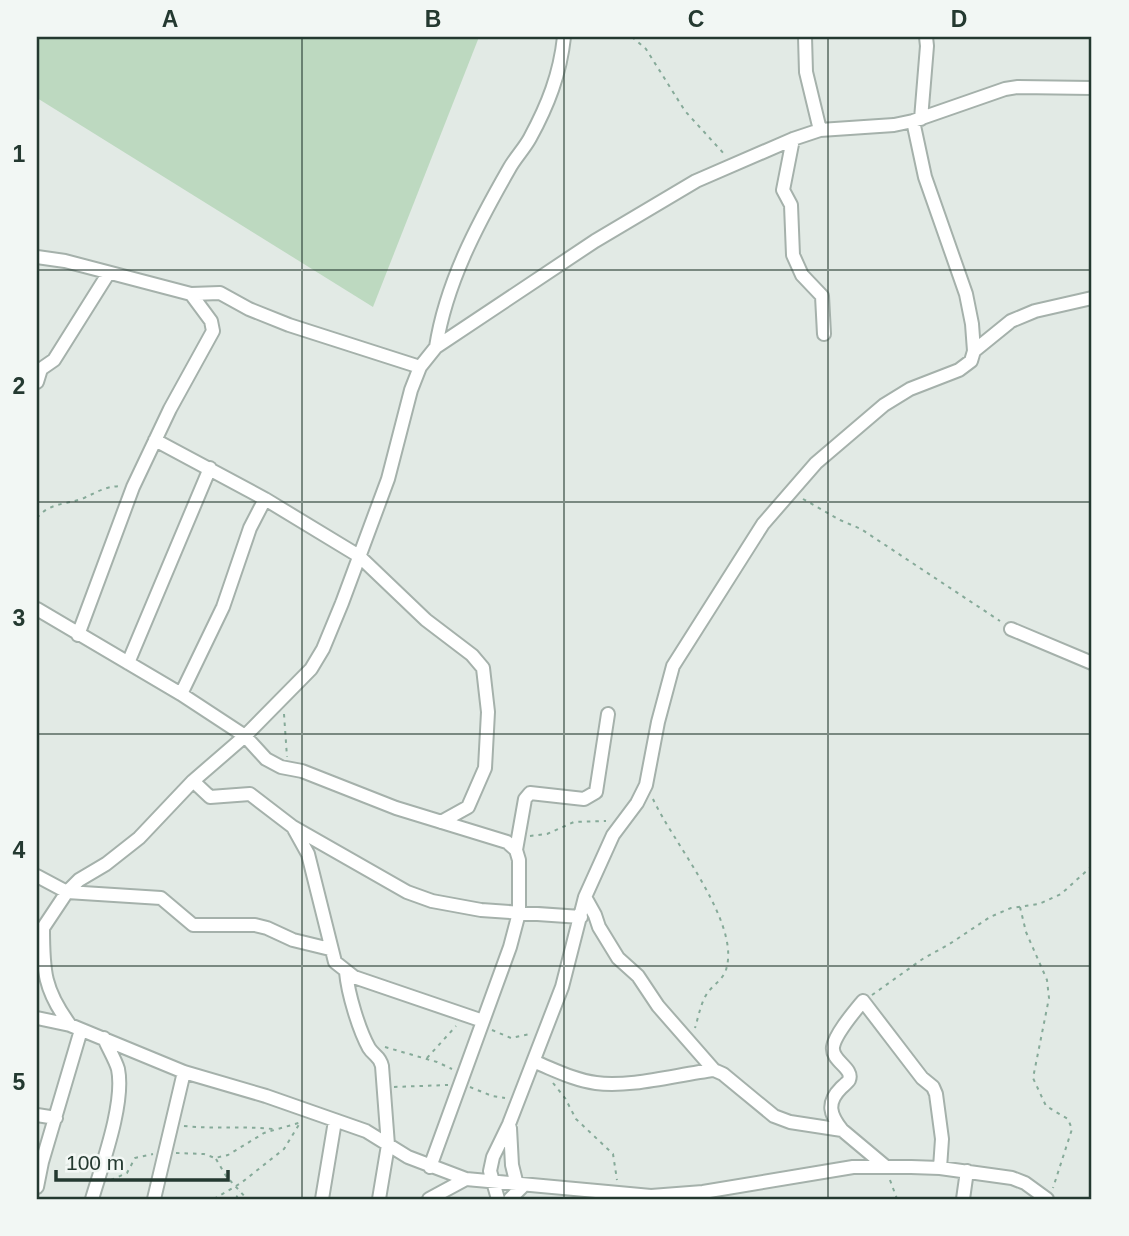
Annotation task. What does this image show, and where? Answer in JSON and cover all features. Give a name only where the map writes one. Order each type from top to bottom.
[{"type":"street","points":[[436,347],[448,292],[502,181],[538,120],[559,71],[564,37]]},
{"type":"street","points":[[805,37],[806,72],[821,130]]},
{"type":"street","points":[[498,1199],[490,1171],[493,1157],[547,1030],[562,987],[585,897],[605,849],[637,803],[646,785],[658,722],[673,666],[763,524],[816,463],[884,405],[910,389],[959,370],[971,360],[974,351],[972,324],[966,294],[925,177],[917,120],[926,37]]},
{"type":"street","points":[[37,1187],[76,1028],[49,991],[40,932],[67,892],[79,880],[106,864],[139,838],[194,781],[245,736],[311,669],[323,649],[394,459],[404,410],[420,367],[436,347],[513,293],[696,181],[793,139],[821,130],[894,125],[917,120],[1004,89],[1092,88]]},
{"type":"street","points":[[793,139],[783,190],[791,205],[793,255],[802,275],[822,296],[824,334]]},
{"type":"street","points":[[37,257],[65,261],[191,295],[220,293],[249,309],[289,325],[420,367]]},
{"type":"street","points":[[37,382],[41,369],[54,360],[108,274]]},
{"type":"street","points":[[78,635],[132,487],[213,331],[211,321],[191,295]]},
{"type":"street","points":[[974,351],[1011,321],[1035,310],[1092,298]]},
{"type":"street","points":[[155,440],[265,499],[359,555],[426,620],[472,654],[483,668],[488,712],[485,768],[468,807],[441,822]]},
{"type":"street","points":[[128,663],[210,468]]},
{"type":"street","points":[[181,694],[223,607],[250,528],[265,499]]},
{"type":"street","points":[[37,608],[78,635],[181,694],[245,736],[266,759],[396,808],[507,842],[516,850]]},
{"type":"street","points":[[1011,629],[1092,663]]},
{"type":"street","points":[[430,1167],[510,947],[519,913],[519,860],[516,850],[526,799],[530,793],[584,799],[596,792],[608,714]]},
{"type":"street","points":[[194,781],[210,797],[250,794],[293,827],[407,892],[432,901],[481,911],[581,918]]},
{"type":"street","points":[[293,827],[308,854],[335,962],[346,972],[467,1015],[482,1023]]},
{"type":"street","points":[[37,876],[67,892],[161,898],[193,925],[255,925],[293,940],[330,949]]},
{"type":"street","points":[[585,897],[618,958],[638,976],[658,1006],[714,1070],[723,1074],[774,1116],[790,1122],[842,1130]]},
{"type":"street","points":[[346,972],[347,984],[366,1042],[382,1061],[388,1144],[379,1199]]},
{"type":"street","points":[[886,1166],[842,1130],[833,1118],[830,1105],[849,1076],[834,1056],[833,1047],[863,1001],[936,1094],[942,1139],[940,1168]]},
{"type":"street","points":[[37,1018],[104,1038],[184,1072],[205,1076],[366,1131],[408,1157],[466,1179],[567,1195],[650,1198],[853,1167],[886,1166],[940,1168],[1012,1178],[1026,1183],[1032,1194],[1050,1194]]},
{"type":"street","points":[[93,1195],[117,1106],[119,1085],[117,1067],[104,1038]]},
{"type":"street","points":[[535,1062],[577,1079],[598,1083],[714,1070]]},
{"type":"street","points":[[154,1199],[184,1072]]},
{"type":"street","points":[[37,1115],[56,1118]]},
{"type":"street","points":[[322,1199],[335,1121]]},
{"type":"street","points":[[509,1124],[510,1150],[520,1186]]},
{"type":"street","points":[[963,1199],[967,1171]]},
{"type":"street","points":[[429,1199],[466,1179]]},
{"type":"street","points":[[510,1199],[520,1186]]},
{"type":"street","points":[[442,1199],[451,1187]]},
{"type":"path","points":[[632,37],[646,49],[685,111],[712,138],[733,166]]},
{"type":"path","points":[[37,518],[55,504],[83,498],[101,488],[132,487]]},
{"type":"path","points":[[790,491],[840,520],[860,528],[1011,629]]},
{"type":"path","points":[[285,697],[284,727],[289,768]]},
{"type":"path","points":[[646,785],[656,807],[678,839],[715,907],[723,931],[727,965],[721,980],[706,995],[692,1043]]},
{"type":"path","points":[[519,835],[547,834],[574,822],[625,818]]},
{"type":"path","points":[[863,1001],[924,958],[1000,913],[1020,906],[1039,904],[1061,894],[1092,866]]},
{"type":"path","points":[[1020,906],[1026,932],[1047,980],[1049,998],[1033,1078],[1046,1106],[1071,1123],[1072,1129],[1050,1194]]},
{"type":"path","points":[[426,1058],[467,1015]]},
{"type":"path","points":[[482,1023],[511,1038],[547,1030]]},
{"type":"path","points":[[366,1042],[426,1058],[460,1081],[496,1097],[519,1096]]},
{"type":"path","points":[[551,1080],[565,1097],[576,1119],[613,1154],[614,1196]]},
{"type":"path","points":[[383,1088],[460,1081]]},
{"type":"path","points":[[93,1195],[116,1177],[127,1173],[135,1158],[167,1153],[204,1154],[215,1158],[228,1155],[274,1129],[318,1114]]},
{"type":"path","points":[[214,1199],[236,1187],[284,1149],[300,1122]]},
{"type":"path","points":[[173,1125],[215,1129],[246,1126],[274,1129]]},
{"type":"path","points":[[215,1158],[247,1199]]},
{"type":"path","points":[[886,1166],[897,1199]]},
{"type":"path","points":[[236,1199],[239,1191]]},
{"type":"green space","points":[[37,37],[479,37],[373,307],[37,98]]}]
